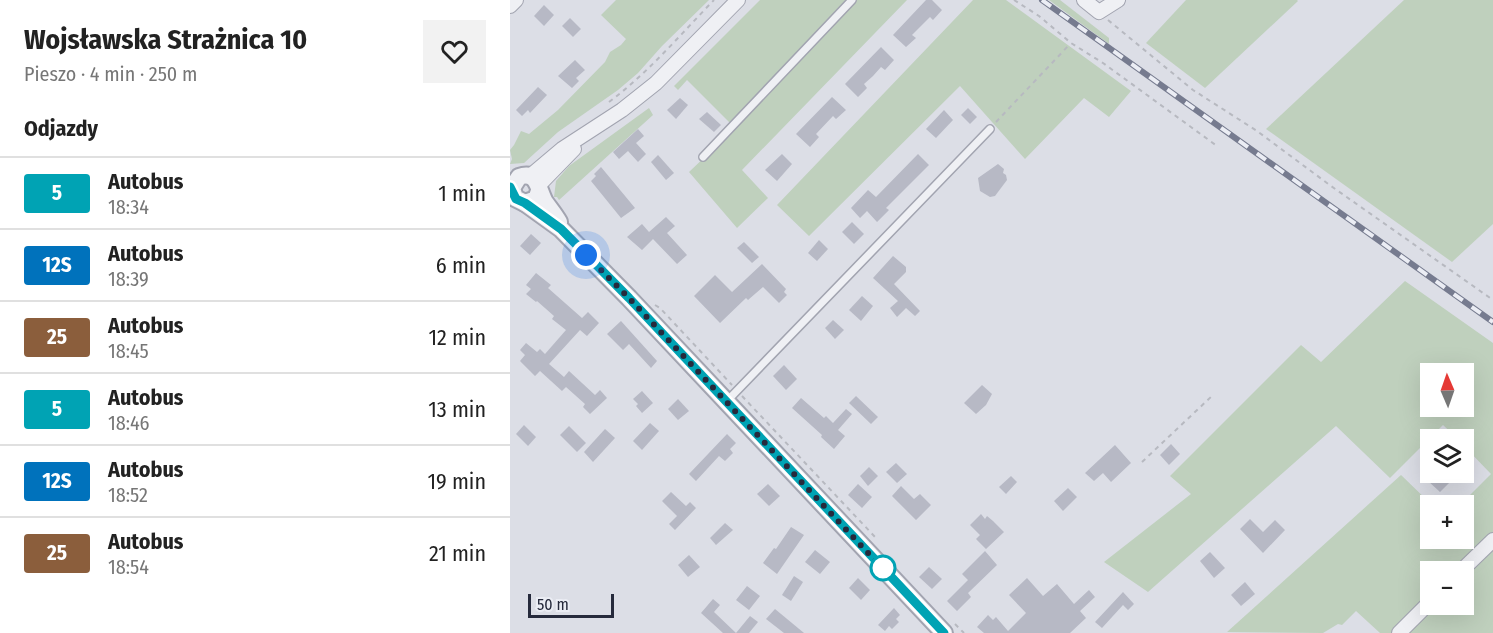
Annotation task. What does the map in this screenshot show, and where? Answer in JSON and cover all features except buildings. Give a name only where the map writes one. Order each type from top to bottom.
[{"type":"street","points":[[510,6],[516,0]]},
{"type":"street","points":[[523,182],[656,83],[738,0]]},
{"type":"street","points":[[1084,0],[1099,12],[1118,0]]},
{"type":"street","points":[[523,182],[536,199],[525,203],[561,229],[727,401],[944,633]]},
{"type":"street","points":[[523,182],[558,220],[561,229]]},
{"type":"street","points":[[1471,561],[1493,540]]},
{"type":"street","points":[[1399,633],[1420,612]]},
{"type":"lane","points":[[703,157],[852,0]]},
{"type":"lane","points":[[727,401],[990,129]]},
{"type":"path","points":[[603,107],[643,74],[714,0]]},
{"type":"path","points":[[1014,0],[1217,146]]},
{"type":"path","points":[[1099,12],[1193,90],[1257,130],[1331,186],[1493,300]]},
{"type":"path","points":[[990,129],[1071,43]]},
{"type":"path","points":[[1142,462],[1213,395]]},
{"type":"green space","points":[[616,0],[709,0],[638,73],[618,90],[558,132],[524,163],[510,164],[512,159],[510,150],[521,131],[529,134],[558,110],[605,62],[610,52],[626,39],[601,15]]},
{"type":"green space","points":[[760,0],[850,0],[731,124],[687,80],[678,90],[674,86]]},
{"type":"green space","points":[[857,0],[907,0],[742,170],[768,198],[737,228],[689,172],[730,133]]},
{"type":"green space","points":[[973,0],[1006,0],[1131,91],[1109,117],[1084,98],[1025,159],[960,86],[809,236],[777,205]]},
{"type":"green space","points":[[1049,0],[1060,0],[1109,38],[1109,44]]},
{"type":"green space","points":[[1186,0],[1298,1],[1205,88],[1146,43]]},
{"type":"green space","points":[[1404,0],[1493,0],[1493,224],[1452,262],[1266,129]]},
{"type":"green space","points":[[649,108],[653,115],[559,200],[554,197],[556,181],[569,166]]},
{"type":"green space","points":[[1405,281],[1493,343],[1493,633],[1380,633],[1356,611],[1342,625],[1338,624],[1323,633],[1227,632],[1401,475],[1422,495],[1420,549],[1474,549],[1474,495],[1470,495],[1491,474],[1474,456],[1474,429],[1447,429],[1443,425],[1439,429],[1420,429],[1420,448],[1390,478],[1336,426],[1148,592],[1104,562],[1191,494],[1170,476],[1301,345],[1321,362]]},
{"type":"railway","points":[[1042,0],[1493,322]]},
{"type":"bus line","name":"5","points":[[510,187],[516,199],[533,208],[561,229],[629,298],[944,633]]},
{"type":"route","points":[[586,255],[884,570],[883,568]]}]
